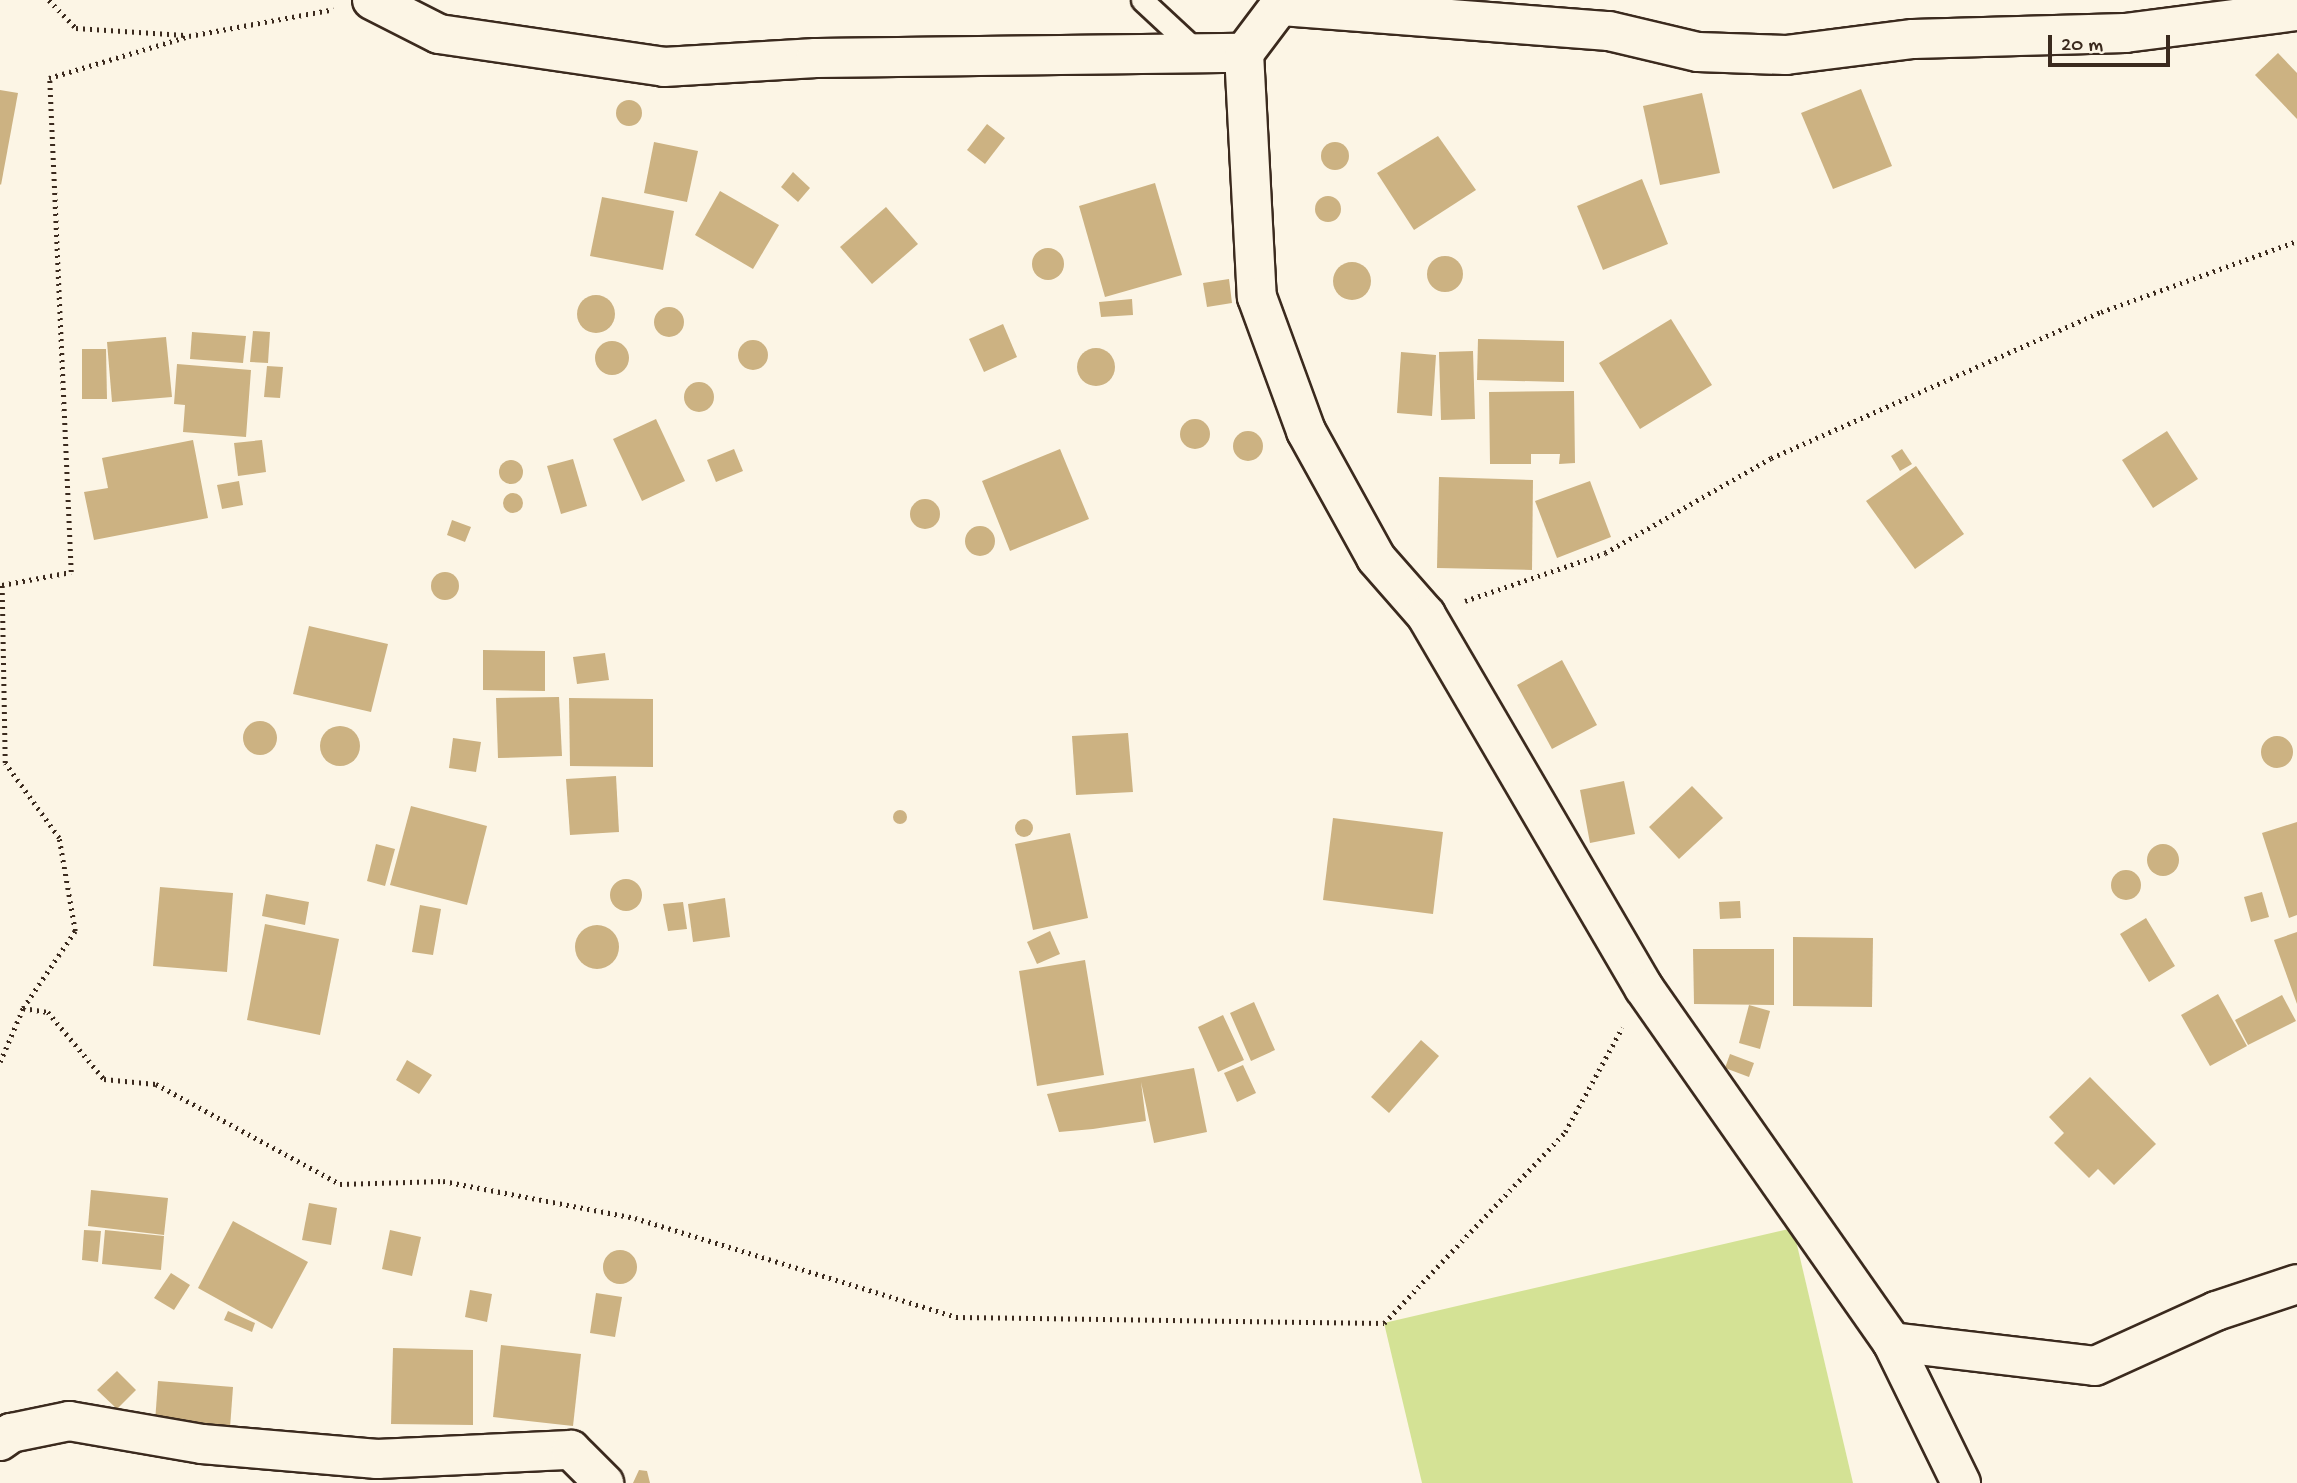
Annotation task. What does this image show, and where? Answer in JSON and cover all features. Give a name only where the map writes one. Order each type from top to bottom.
[{"type":"street","points":[[372,0],[439,34],[664,67],[816,58],[1244,53]]},
{"type":"street","points":[[1961,1483],[1892,1342],[1644,988],[1426,615],[1376,558],[1306,431],[1256,297],[1244,53],[1283,3],[1609,31],[1699,52],[1786,55],[1913,39],[2125,33],[2297,11]]},
{"type":"street","points":[[1892,1342],[2095,1366],[2216,1311],[2297,1284]]},
{"type":"street","points":[[0,1441],[10,1433],[69,1421],[202,1444],[377,1459],[571,1450],[604,1483]]},
{"type":"lane","points":[[1142,0],[1200,54]]},
{"type":"path","points":[[49,0],[76,27],[189,36]]},
{"type":"path","points":[[0,1062],[23,1008],[75,932],[59,838],[5,763],[1,585],[71,572],[49,78],[189,36],[372,0]]},
{"type":"path","points":[[1426,615],[1605,553],[1770,458],[2101,312],[2297,241]]},
{"type":"path","points":[[23,1008],[48,1012],[104,1079],[156,1084],[340,1184],[443,1181],[635,1218],[956,1317],[1384,1323],[1565,1132],[1644,988]]},
{"type":"green space","points":[[1793,1228],[1853,1483],[1422,1483],[1384,1323]]},
{"type":"building","points":[[2278,53],[2297,73],[2297,119],[2255,75]]},
{"type":"building","points":[[1861,89],[1892,166],[1833,189],[1801,113]]},
{"type":"building","points":[[0,90],[18,93],[1,185],[0,184]]},
{"type":"building","points":[[1702,93],[1720,173],[1660,185],[1643,106]]},
{"type":"building","points":[[629,100],[638,104],[642,113],[638,122],[629,126],[620,122],[616,113],[620,104]]},
{"type":"building","points":[[987,124],[1005,138],[985,164],[967,150]]},
{"type":"building","points":[[1438,136],[1476,190],[1414,230],[1377,173]]},
{"type":"building","points":[[654,142],[698,151],[687,202],[644,193]]},
{"type":"building","points":[[1335,142],[1345,146],[1349,156],[1345,166],[1335,170],[1325,166],[1321,156],[1325,146]]},
{"type":"building","points":[[793,172],[810,188],[798,202],[781,187]]},
{"type":"building","points":[[1642,179],[1668,244],[1603,270],[1577,206]]},
{"type":"building","points":[[1155,183],[1182,275],[1105,297],[1079,206]]},
{"type":"building","points":[[720,191],[779,225],[753,269],[695,235]]},
{"type":"building","points":[[1328,196],[1337,200],[1341,209],[1337,218],[1328,222],[1319,218],[1315,209],[1319,200]]},
{"type":"building","points":[[602,197],[674,211],[663,270],[590,256]]},
{"type":"building","points":[[886,207],[918,244],[872,284],[840,247]]},
{"type":"building","points":[[1048,248],[1059,253],[1064,264],[1059,275],[1048,280],[1037,275],[1032,264],[1037,253]]},
{"type":"building","points":[[1445,256],[1458,261],[1463,274],[1458,287],[1445,292],[1432,287],[1427,274],[1432,261]]},
{"type":"building","points":[[1352,262],[1365,268],[1371,281],[1365,294],[1352,300],[1339,294],[1333,281],[1339,268]]},
{"type":"building","points":[[1229,279],[1232,303],[1207,307],[1203,283]]},
{"type":"building","points":[[596,295],[609,301],[615,314],[609,327],[596,333],[583,327],[577,314],[583,301]]},
{"type":"building","points":[[1132,299],[1133,315],[1101,317],[1099,302]]},
{"type":"building","points":[[669,307],[675,308],[683,316],[683,328],[675,336],[669,337],[663,336],[655,328],[654,322],[655,316],[663,308]]},
{"type":"building","points":[[1671,319],[1712,385],[1640,429],[1599,363]]},
{"type":"building","points":[[1003,324],[1017,357],[984,372],[969,339]]},
{"type":"building","points":[[253,331],[270,332],[268,363],[250,362]]},
{"type":"building","points":[[192,332],[246,336],[243,363],[190,359]]},
{"type":"building","points":[[166,337],[172,397],[112,402],[107,342]]},
{"type":"building","points":[[1478,339],[1564,341],[1564,382],[1477,380]]},
{"type":"building","points":[[753,340],[759,341],[767,349],[767,361],[759,369],[753,370],[747,369],[739,361],[738,355],[739,349],[747,341]]},
{"type":"building","points":[[612,341],[624,346],[629,358],[624,370],[612,375],[600,370],[595,358],[600,346]]},
{"type":"building","points":[[1096,348],[1109,354],[1115,367],[1109,380],[1096,386],[1083,380],[1077,367],[1083,354]]},
{"type":"building","points":[[82,349],[106,349],[107,399],[82,399]]},
{"type":"building","points":[[1473,351],[1475,419],[1441,420],[1439,352]]},
{"type":"building","points":[[1401,352],[1436,355],[1432,416],[1397,413]]},
{"type":"building","points":[[177,364],[251,370],[246,437],[183,432],[185,405],[174,404]]},
{"type":"building","points":[[267,366],[283,367],[280,398],[264,397]]},
{"type":"building","points":[[699,382],[705,383],[713,391],[713,403],[705,411],[699,412],[693,411],[685,403],[684,397],[685,391],[693,383]]},
{"type":"building","points":[[1574,391],[1575,463],[1559,464],[1560,454],[1531,454],[1531,464],[1490,464],[1489,392]]},
{"type":"building","points":[[656,419],[685,481],[642,501],[613,439]]},
{"type":"building","points":[[1195,419],[1201,420],[1209,428],[1209,440],[1201,448],[1195,449],[1189,448],[1181,440],[1180,434],[1181,428],[1189,420]]},
{"type":"building","points":[[1248,431],[1258,436],[1263,446],[1258,456],[1248,461],[1238,456],[1233,446],[1238,436]]},
{"type":"building","points":[[2167,431],[2198,479],[2153,508],[2122,460]]},
{"type":"building","points":[[193,440],[208,518],[94,540],[84,492],[108,488],[102,458]]},
{"type":"building","points":[[262,440],[266,472],[238,476],[234,443]]},
{"type":"building","points":[[734,449],[743,471],[716,482],[707,460]]},
{"type":"building","points":[[1060,449],[1089,519],[1010,551],[982,481]]},
{"type":"building","points":[[1902,449],[1912,464],[1900,471],[1891,456]]},
{"type":"building","points":[[573,459],[587,506],[561,514],[547,466]]},
{"type":"building","points":[[511,460],[520,463],[523,472],[520,481],[511,484],[502,481],[499,472],[502,463]]},
{"type":"building","points":[[1916,466],[1964,534],[1915,569],[1866,501]]},
{"type":"building","points":[[1439,477],[1533,480],[1532,570],[1437,568]]},
{"type":"building","points":[[239,481],[243,505],[222,509],[217,485]]},
{"type":"building","points":[[1590,481],[1611,537],[1557,558],[1535,501]]},
{"type":"building","points":[[509,493],[517,493],[523,503],[517,513],[509,513],[503,507],[503,499]]},
{"type":"building","points":[[925,499],[931,500],[939,508],[939,520],[931,528],[925,529],[919,528],[911,520],[910,514],[911,508],[919,500]]},
{"type":"building","points":[[452,520],[471,527],[465,542],[447,535]]},
{"type":"building","points":[[980,526],[986,527],[994,535],[994,547],[986,555],[980,556],[974,555],[966,547],[965,541],[966,535],[974,527]]},
{"type":"building","points":[[445,572],[455,576],[459,586],[455,596],[445,600],[435,596],[431,586],[435,576]]},
{"type":"building","points":[[309,626],[388,644],[371,712],[293,694]]},
{"type":"building","points":[[483,650],[545,651],[545,691],[483,690]]},
{"type":"building","points":[[605,653],[609,680],[577,684],[573,657]]},
{"type":"building","points":[[1562,660],[1597,725],[1552,749],[1517,685]]},
{"type":"building","points":[[559,697],[562,756],[498,758],[496,698]]},
{"type":"building","points":[[569,698],[653,699],[653,767],[570,766]]},
{"type":"building","points":[[260,721],[272,726],[277,738],[272,750],[260,755],[248,750],[243,738],[248,726]]},
{"type":"building","points":[[340,726],[348,727],[354,732],[359,738],[359,754],[354,760],[348,765],[340,766],[332,765],[326,760],[321,754],[320,746],[321,738],[326,732],[332,727]]},
{"type":"building","points":[[1128,733],[1133,792],[1076,795],[1072,736]]},
{"type":"building","points":[[2277,736],[2288,741],[2293,752],[2288,763],[2277,768],[2266,763],[2261,752],[2266,741]]},
{"type":"building","points":[[453,738],[481,742],[476,772],[449,768]]},
{"type":"building","points":[[616,776],[619,832],[570,835],[566,779]]},
{"type":"building","points":[[1624,781],[1635,834],[1590,843],[1580,790]]},
{"type":"building","points":[[1692,786],[1723,818],[1679,859],[1649,827]]},
{"type":"building","points":[[411,806],[487,826],[467,905],[390,885]]},
{"type":"building","points":[[897,810],[903,810],[907,817],[903,824],[897,824],[893,820],[893,814]]},
{"type":"building","points":[[1333,818],[1443,832],[1433,914],[1323,900]]},
{"type":"building","points":[[1024,819],[1030,822],[1033,828],[1030,834],[1024,837],[1018,834],[1015,828],[1018,822]]},
{"type":"building","points":[[2297,822],[2297,915],[2289,918],[2262,833]]},
{"type":"building","points":[[1070,833],[1088,918],[1033,930],[1015,844]]},
{"type":"building","points":[[376,844],[395,849],[385,886],[367,881]]},
{"type":"building","points":[[2163,844],[2174,849],[2179,860],[2174,871],[2163,876],[2152,871],[2147,860],[2152,849]]},
{"type":"building","points":[[2126,870],[2137,874],[2141,885],[2137,896],[2126,900],[2115,896],[2111,885],[2115,874]]},
{"type":"building","points":[[626,879],[637,884],[642,895],[637,906],[626,911],[615,906],[610,895],[615,884]]},
{"type":"building","points":[[160,887],[233,893],[227,972],[153,966]]},
{"type":"building","points":[[2262,892],[2269,917],[2251,922],[2244,897]]},
{"type":"building","points":[[266,894],[309,902],[305,925],[262,916]]},
{"type":"building","points":[[725,898],[730,937],[693,942],[688,904]]},
{"type":"building","points":[[1740,901],[1741,918],[1720,919],[1719,902]]},
{"type":"building","points":[[683,902],[687,929],[668,931],[663,904]]},
{"type":"building","points":[[420,905],[441,909],[433,955],[412,952]]},
{"type":"building","points":[[2146,918],[2175,966],[2149,982],[2120,934]]},
{"type":"building","points":[[265,924],[339,939],[320,1035],[247,1020]]},
{"type":"building","points":[[597,925],[606,926],[613,931],[618,938],[618,956],[613,963],[606,968],[597,969],[588,968],[581,963],[576,956],[575,947],[576,938],[581,931],[588,926]]},
{"type":"building","points":[[1050,931],[1060,954],[1037,964],[1027,942]]},
{"type":"building","points":[[2297,932],[2297,1004],[2274,940]]},
{"type":"building","points":[[1793,937],[1873,938],[1872,1007],[1793,1006]]},
{"type":"building","points":[[1693,949],[1774,949],[1774,1005],[1694,1004]]},
{"type":"building","points":[[1085,960],[1104,1075],[1037,1086],[1019,971]]},
{"type":"building","points":[[2218,994],[2247,1046],[2210,1066],[2181,1015]]},
{"type":"building","points":[[2282,995],[2296,1021],[2248,1045],[2235,1020]]},
{"type":"building","points":[[1254,1002],[1275,1050],[1251,1061],[1230,1013]]},
{"type":"building","points":[[1749,1005],[1770,1011],[1760,1049],[1739,1043]]},
{"type":"building","points":[[1223,1015],[1244,1060],[1218,1072],[1198,1027]]},
{"type":"building","points":[[1421,1040],[1439,1056],[1389,1113],[1371,1097]]},
{"type":"building","points":[[1730,1054],[1754,1063],[1749,1077],[1725,1068]]},
{"type":"building","points":[[407,1060],[432,1075],[419,1094],[396,1080]]},
{"type":"building","points":[[1243,1065],[1256,1093],[1237,1102],[1224,1073]]},
{"type":"building","points":[[1194,1068],[1207,1132],[1154,1143],[1141,1082],[1146,1121],[1059,1132],[1047,1094]]},
{"type":"building","points":[[2090,1077],[2156,1144],[2114,1185],[2098,1169],[2089,1178],[2054,1143],[2064,1133],[2049,1117]]},
{"type":"building","points":[[91,1190],[168,1198],[164,1235],[88,1226]]},
{"type":"building","points":[[309,1203],[337,1208],[331,1245],[302,1240]]},
{"type":"building","points":[[233,1221],[308,1262],[272,1329],[198,1288]]},
{"type":"building","points":[[84,1230],[101,1231],[98,1262],[82,1260]]},
{"type":"building","points":[[105,1230],[164,1236],[161,1270],[102,1264]]},
{"type":"building","points":[[390,1230],[421,1237],[412,1276],[382,1269]]},
{"type":"building","points":[[620,1250],[632,1255],[637,1267],[632,1279],[620,1284],[608,1279],[603,1267],[608,1255]]},
{"type":"building","points":[[171,1273],[190,1285],[174,1310],[154,1298]]},
{"type":"building","points":[[470,1290],[492,1294],[487,1322],[465,1317]]},
{"type":"building","points":[[596,1293],[622,1297],[615,1337],[590,1333]]},
{"type":"building","points":[[228,1311],[255,1323],[252,1332],[224,1320]]},
{"type":"building","points":[[501,1345],[581,1354],[573,1426],[493,1417]]},
{"type":"building","points":[[393,1348],[473,1350],[473,1425],[391,1424]]},
{"type":"building","points":[[117,1371],[136,1390],[117,1409],[97,1390]]},
{"type":"building","points":[[158,1381],[233,1387],[230,1428],[155,1422]]},
{"type":"building","points":[[639,1470],[647,1471],[650,1483],[633,1483]]}]
